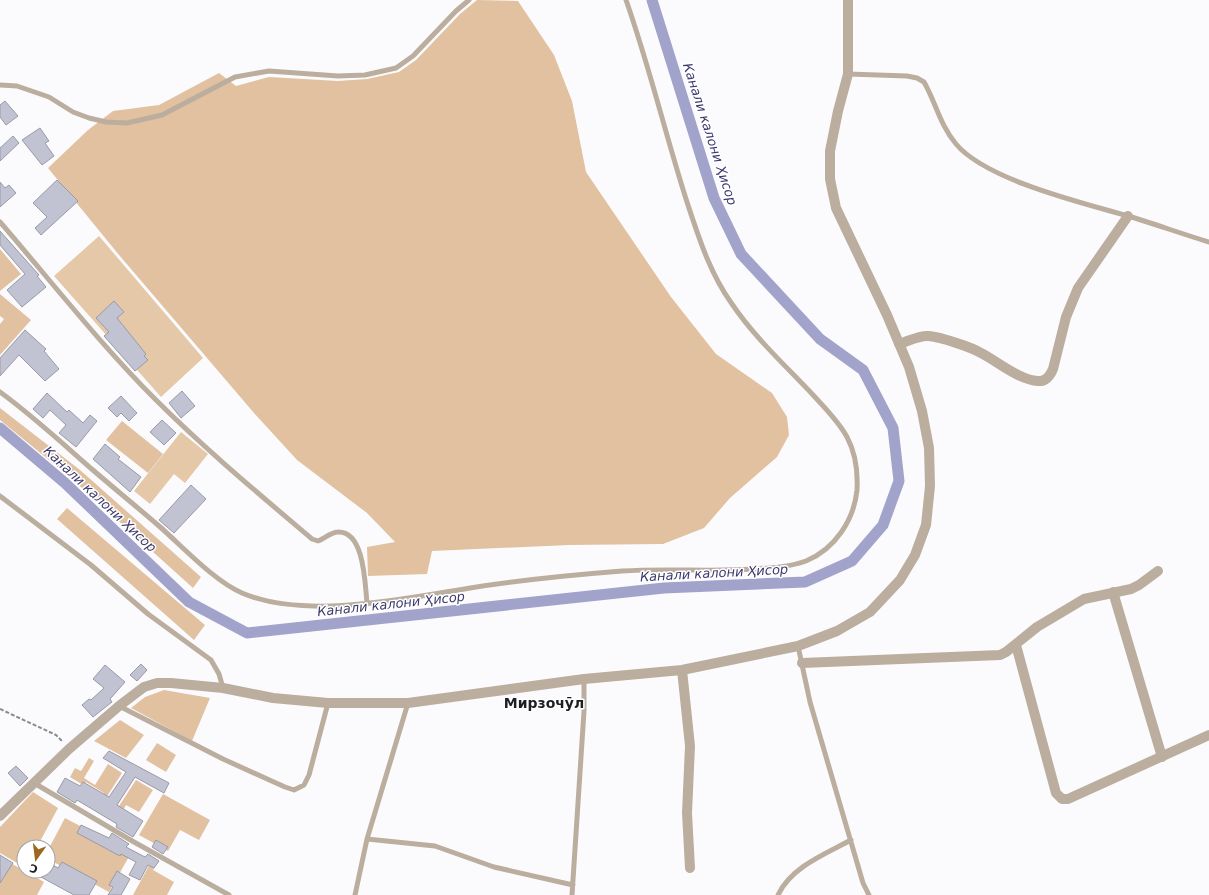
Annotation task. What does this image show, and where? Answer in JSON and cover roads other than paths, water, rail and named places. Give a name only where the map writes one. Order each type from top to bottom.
[{"type":"street","points":[[0,816],[69,749],[119,706],[144,687],[156,683],[223,688],[273,698],[328,703],[408,703],[584,679],[682,670],[798,646],[837,631],[870,612],[900,580],[915,556],[926,525],[930,486],[929,448],[922,411],[910,368],[836,208],[830,178],[830,151],[838,111],[848,74],[848,0]]},
{"type":"street","points":[[900,344],[922,336],[942,339],[980,352],[1029,379],[1039,381],[1045,380],[1053,369],[1066,317],[1078,288],[1128,216]]},
{"type":"street","points":[[802,663],[859,659],[989,657],[1000,655],[1016,645],[1037,627],[1084,599],[1139,585],[1158,572]]},
{"type":"street","points":[[1113,592],[1162,757]]},
{"type":"street","points":[[1016,645],[1056,793],[1060,797],[1068,799],[1209,735]]},
{"type":"street","points":[[682,670],[690,746],[687,813],[690,868]]},
{"type":"lane","points":[[0,85],[17,86],[49,97],[73,112],[89,118],[106,122],[127,123],[162,115],[235,77],[269,71],[338,76],[365,75],[396,68],[413,56],[456,11],[469,0]]},
{"type":"lane","points":[[0,392],[139,508],[220,580],[238,592],[286,605],[320,606],[392,602],[471,588],[557,576],[629,570],[744,570],[791,565],[809,560],[833,543],[845,528],[855,508],[857,469],[854,454],[847,437],[834,418],[751,330],[731,303],[710,266],[679,176],[658,101],[626,0]]},
{"type":"lane","points":[[848,74],[917,78],[924,82],[943,126],[956,145],[971,157],[995,171],[1020,182],[1075,202],[1128,216],[1209,242]]},
{"type":"lane","points":[[0,222],[107,347],[156,400],[240,477],[312,539],[318,541],[337,532],[345,534],[354,542],[362,558],[367,603]]},
{"type":"lane","points":[[0,496],[91,565],[148,614],[211,660],[219,674],[223,688]]},
{"type":"lane","points":[[798,646],[810,702],[863,883],[869,895]]},
{"type":"lane","points":[[572,895],[584,711],[584,679]]},
{"type":"lane","points":[[119,706],[223,759],[294,790],[304,785],[309,775],[328,703]]},
{"type":"lane","points":[[355,895],[366,839],[408,703]]},
{"type":"lane","points":[[34,782],[134,842],[229,895]]},
{"type":"lane","points":[[366,839],[435,846],[494,867],[573,885]]},
{"type":"lane","points":[[778,895],[793,875],[811,862],[850,840]]},
{"type":"waterway","name":"Канали калони Ҳисор","points":[[0,428],[65,483],[189,602],[247,633],[664,588],[805,582],[852,561],[883,525],[899,481],[893,428],[863,370],[820,339],[741,254],[714,198],[652,0]]},
{"type":"district","name":"Мирзочӯл","points":[[544,703]]}]
